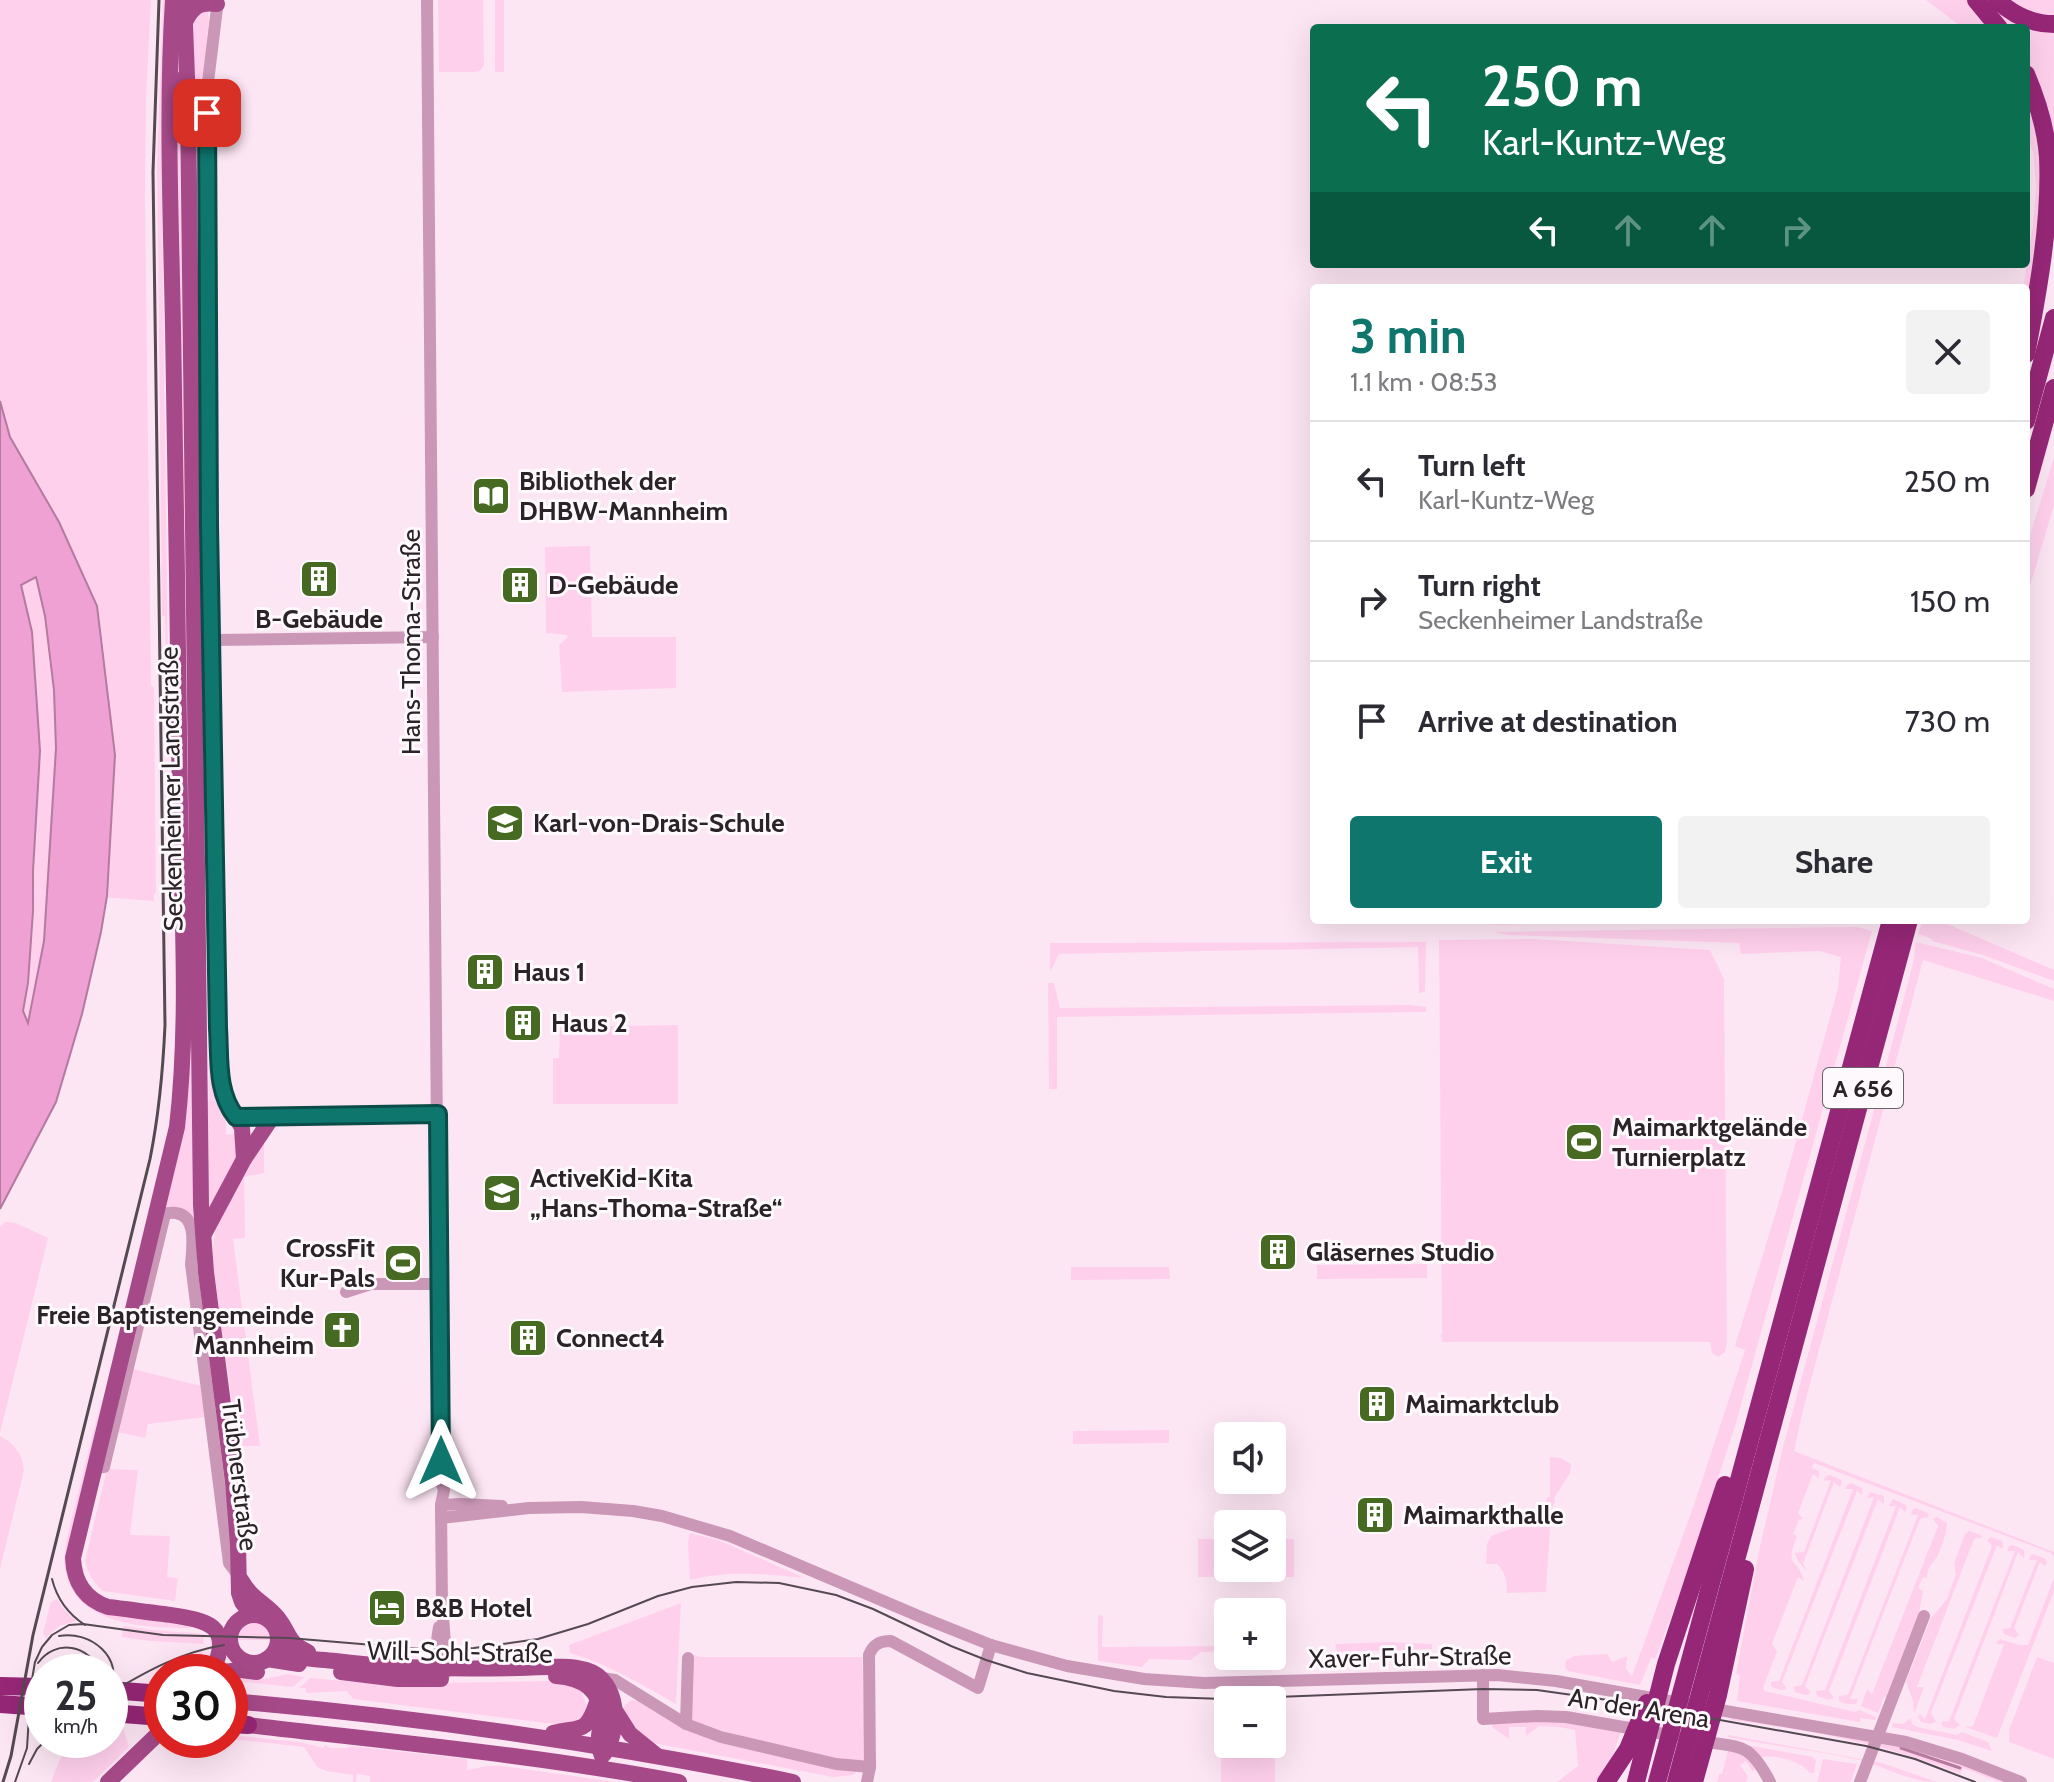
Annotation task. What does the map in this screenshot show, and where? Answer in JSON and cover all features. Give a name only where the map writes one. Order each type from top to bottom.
[{"type":"highway","points":[[1976,0],[1996,24]]},
{"type":"highway","points":[[1997,0],[2025,19],[2054,24]]},
{"type":"highway","points":[[2030,86],[2041,118],[2048,157],[2046,216],[2030,325]]},
{"type":"highway","points":[[2030,338],[2054,257]]},
{"type":"highway","points":[[2030,406],[2054,318]]},
{"type":"highway","points":[[2030,475],[2054,388]]},
{"type":"highway","points":[[2030,495],[2054,423]]},
{"type":"highway","name":"A 656","points":[[1706,1693],[1757,1413],[1890,924]]},
{"type":"highway","name":"A 656","points":[[1676,1782],[1693,1746],[1758,1475],[1908,924]]},
{"type":"highway","points":[[1636,1782],[1642,1737],[1658,1685],[1737,1445],[1757,1413]]},
{"type":"highway","points":[[1694,1782],[1693,1746],[1706,1693],[1735,1614],[1755,1523],[1758,1475]]},
{"type":"highway","points":[[0,1686],[24,1687]]},
{"type":"highway","points":[[0,1704],[24,1706]]},
{"type":"highway","points":[[1606,1782],[1642,1737]]},
{"type":"highway","points":[[1693,1746],[1708,1782]]},
{"type":"highway","name":"A 656","points":[[1657,1782],[1693,1746]]},
{"type":"main road","name":"Seckenheimer Landstraße","points":[[173,0],[169,136],[175,394],[182,1081],[161,1214],[135,1302],[119,1314],[127,1333],[73,1558],[73,1570],[83,1591],[99,1604],[199,1619]]},
{"type":"main road","name":"Seckenheimer Landstraße","points":[[184,0],[199,1147],[203,1236],[233,1482],[239,1593],[252,1615],[272,1623],[278,1643]]},
{"type":"main road","points":[[185,22],[198,4],[218,2]]},
{"type":"main road","points":[[170,48],[176,73],[182,83],[187,87],[207,90]]},
{"type":"main road","points":[[203,1236],[244,1159],[273,1116]]},
{"type":"main road","points":[[236,1117],[242,1128],[244,1159]]},
{"type":"main road","points":[[239,1576],[251,1596],[276,1615],[293,1644],[324,1659]]},
{"type":"main road","points":[[229,1654],[242,1618],[252,1615]]},
{"type":"main road","points":[[199,1619],[219,1622],[247,1662],[267,1659],[278,1643]]},
{"type":"main road","points":[[199,1619],[214,1627],[219,1637],[219,1654]]},
{"type":"main road","name":"Will-Sohl-Straße","points":[[278,1643],[291,1654],[306,1658],[442,1672],[560,1676],[579,1680],[590,1687],[598,1701]]},
{"type":"main road","name":"Will-Sohl-Straße","points":[[267,1659],[398,1679],[442,1672],[571,1668],[588,1670],[600,1677]]},
{"type":"main road","points":[[248,1670],[299,1664]]},
{"type":"main road","points":[[600,1677],[609,1688],[615,1711],[630,1734],[658,1756]]},
{"type":"main road","points":[[598,1701],[601,1719],[597,1739],[605,1755]]},
{"type":"main road","points":[[537,1737],[577,1730],[592,1717],[598,1701]]},
{"type":"main road","points":[[248,1703],[537,1737],[605,1755],[679,1782]]},
{"type":"main road","points":[[605,1755],[615,1711]]},
{"type":"main road","points":[[248,1725],[588,1767],[605,1755],[658,1756],[793,1782]]},
{"type":"main road","points":[[108,1782],[144,1749]]},
{"type":"street","name":"Hans-Thoma-Straße","points":[[427,0],[440,1479],[444,1490],[441,1511],[442,1672]]},
{"type":"street","name":"Seckenheimer Landstraße","points":[[218,2],[207,90],[218,1028],[222,1091],[236,1117]]},
{"type":"street","points":[[212,640],[433,637]]},
{"type":"street","points":[[236,1117],[438,1114]]},
{"type":"street","name":"Seckenheimer Landstraße","points":[[94,1468],[104,1467],[161,1214]]},
{"type":"street","name":"Trübnerstraße","points":[[161,1214],[184,1216],[190,1225],[191,1264],[229,1563],[239,1576]]},
{"type":"street","points":[[346,1292],[371,1284],[439,1284]]},
{"type":"street","name":"Xaver-Fuhr-Straße","points":[[441,1511],[609,1508],[686,1522],[730,1536],[991,1645],[1089,1670],[1144,1679],[1193,1682],[1483,1675],[1556,1681],[1906,1742],[2021,1782]]},
{"type":"street","name":"Hans-Thoma-Straße","points":[[442,1604],[437,1645],[442,1672]]},
{"type":"street","points":[[1861,1779],[1924,1616]]},
{"type":"street","points":[[867,1782],[870,1767],[869,1655],[872,1648],[878,1643],[891,1641],[978,1688],[991,1645]]},
{"type":"street","points":[[413,1668],[425,1661],[437,1645]]},
{"type":"street","points":[[686,1724],[688,1658]]},
{"type":"street","name":"An der Arena","points":[[1483,1675],[1483,1719],[1566,1717],[1735,1746],[1754,1755],[1770,1782]]},
{"type":"street","points":[[579,1680],[600,1677],[615,1680],[686,1724],[721,1737],[836,1764],[870,1767]]},
{"type":"street","points":[[615,1711],[637,1692]]},
{"type":"shaded area","points":[[0,0],[151,0],[145,198],[156,893],[154,901],[101,897],[90,987],[68,1067],[16,1075],[0,986]]},
{"type":"shaded area","points":[[163,0],[168,0],[161,139],[169,739],[165,616],[162,616],[157,158]]},
{"type":"shaded area","points":[[438,0],[483,0],[484,64],[481,70],[439,72]]},
{"type":"shaded area","points":[[495,0],[504,0],[504,72],[495,72]]},
{"type":"shaded area","points":[[1926,0],[1969,0],[1990,24],[1958,24]]},
{"type":"shaded area","points":[[1985,0],[2054,29],[2054,165],[2030,69],[2030,24],[2004,24]]},
{"type":"shaded area","points":[[2007,0],[2054,0],[2054,16],[2028,12]]},
{"type":"shaded area","points":[[203,10],[208,13],[209,20],[203,74],[193,83],[191,18]]},
{"type":"shaded area","points":[[181,90],[190,894],[224,1449],[234,1564],[188,1212],[180,1207],[163,1209],[180,1140],[176,97]]},
{"type":"shaded area","points":[[193,95],[202,106],[202,509],[215,1065],[218,1094],[226,1114],[226,1135],[237,1133],[239,1152],[209,1214],[205,1105],[209,1101],[209,1057],[199,494],[197,156],[193,141]]},
{"type":"shaded area","points":[[2030,100],[2037,122],[2043,205],[2029,284],[2024,284],[2026,268],[2030,268],[2036,186],[2030,145]]},
{"type":"shaded area","points":[[0,401],[10,437],[59,522],[97,606],[115,755],[107,896],[82,1014],[56,1102],[0,1209]],"holes":[[[36,577],[45,616],[54,690],[56,748],[44,941],[28,1023],[23,1011],[33,911],[40,751],[32,632],[21,585]]]},
{"type":"shaded area","points":[[2054,457],[2054,505],[2030,586],[2030,536]]},
{"type":"shaded area","points":[[590,546],[592,637],[676,637],[676,688],[562,692],[559,645],[567,635],[546,633],[545,547]]},
{"type":"shaded area","points":[[1922,924],[1947,924],[2054,970],[2054,981],[1983,955],[1932,941],[1918,934]]},
{"type":"shaded area","points":[[1857,927],[1872,931],[1736,1423],[1689,1568],[1655,1659],[1651,1658],[1640,1685],[1568,1671],[1565,1668],[1566,1660],[1574,1656],[1607,1654],[1612,1662],[1627,1656],[1626,1669],[1632,1676],[1695,1502],[1745,1350],[1735,1346],[1782,1192],[1838,988],[1841,957],[1819,951],[1741,954],[1739,943],[1493,932]]},
{"type":"shaded area","name":"Maimarktgelände Turnierplatz","points":[[1534,939],[1710,950],[1724,979],[1727,1342],[1725,1352],[1718,1357],[1712,1353],[1710,1342],[1442,1342],[1439,940]]},
{"type":"shaded area","points":[[1426,942],[1425,992],[1419,993],[1418,947],[1059,954],[1050,972],[1050,943]]},
{"type":"shaded area","points":[[1916,942],[1982,958],[2054,989],[2054,1001],[1923,960],[1794,1451],[2054,1552],[2054,1557],[2051,1553],[1814,1463],[1812,1468],[1819,1471],[1819,1479],[1813,1474],[1798,1513],[1803,1519],[1799,1520],[1793,1534],[1797,1536],[1792,1558],[1804,1581],[1798,1577],[1772,1644],[1777,1651],[1763,1688],[1855,1712],[1859,1710],[1876,1717],[1875,1720],[1860,1718],[1860,1722],[1737,1701],[1740,1675],[1736,1674],[1759,1551],[1783,1447],[1891,1047]]},
{"type":"shaded area","points":[[1048,983],[1054,983],[1060,1008],[1410,1005],[1426,1007],[1426,1012],[1057,1017],[1057,1089],[1049,1089]]},
{"type":"shaded area","points":[[678,1025],[678,1104],[553,1104],[553,1058],[559,1058],[560,1027]]},
{"type":"shaded area","points":[[264,1135],[264,1173],[244,1177],[245,1238],[233,1239],[260,1446],[238,1446],[212,1256],[215,1230]]},
{"type":"shaded area","points":[[5,1222],[16,1223],[48,1238],[0,1433],[0,1227]]},
{"type":"shaded area","points":[[1427,1264],[1427,1278],[1317,1279],[1317,1265]]},
{"type":"shaded area","points":[[1071,1267],[1169,1267],[1170,1279],[1071,1280]]},
{"type":"shaded area","points":[[133,1369],[201,1386],[205,1417],[148,1424],[145,1438],[117,1432]]},
{"type":"shaded area","points":[[101,1401],[70,1544],[85,1599],[193,1626],[190,1628],[135,1625],[100,1614],[73,1591],[66,1574],[66,1542]]},
{"type":"shaded area","points":[[1169,1430],[1169,1443],[1073,1444],[1073,1431]]},
{"type":"shaded area","points":[[0,1436],[17,1450],[24,1470],[0,1569]]},
{"type":"shaded area","points":[[1550,1457],[1561,1458],[1571,1464],[1570,1473],[1554,1498],[1551,1512],[1546,1592],[1507,1593],[1500,1567],[1486,1564],[1487,1544],[1491,1536],[1531,1520],[1550,1497]]},
{"type":"shaded area","points":[[107,1469],[138,1470],[130,1535],[170,1536],[167,1577],[178,1578],[175,1601],[103,1591],[89,1574],[85,1561]]},
{"type":"shaded area","points":[[1830,1475],[1842,1482],[1840,1487],[1834,1482],[1803,1564],[1808,1572],[1795,1553],[1804,1552],[1831,1480],[1823,1481]]},
{"type":"shaded area","points":[[1851,1483],[1862,1488],[1862,1495],[1857,1491],[1782,1682],[1787,1689],[1775,1688],[1771,1682],[1779,1681],[1853,1489],[1845,1489]]},
{"type":"shaded area","points":[[1870,1492],[1884,1496],[1884,1504],[1878,1499],[1805,1686],[1811,1693],[1795,1692],[1793,1687],[1802,1685],[1874,1497],[1867,1498]]},
{"type":"shaded area","points":[[1893,1499],[1907,1508],[1905,1512],[1900,1507],[1829,1691],[1834,1698],[1829,1700],[1817,1696],[1816,1691],[1825,1690],[1896,1506],[1889,1506]]},
{"type":"shaded area","points":[[1915,1508],[1928,1513],[1929,1517],[1920,1519],[1850,1699],[1858,1699],[1856,1704],[1844,1703],[1839,1696],[1848,1695],[1918,1515],[1911,1514]]},
{"type":"shaded area","points":[[1937,1517],[1947,1523],[1944,1539],[1927,1578],[1923,1577],[1918,1588],[1923,1591],[1919,1614],[1878,1713],[1861,1706],[1867,1689],[1872,1694],[1938,1526],[1933,1519]]},
{"type":"shaded area","points":[[1969,1531],[1982,1538],[1974,1539],[1917,1687],[1924,1687],[1914,1714],[1906,1682],[1931,1618],[1947,1599],[1956,1574],[1954,1563]]},
{"type":"shaded area","points":[[690,1533],[718,1540],[805,1578],[733,1574],[690,1580]]},
{"type":"shaded area","points":[[1991,1537],[2002,1541],[2003,1547],[1997,1545],[1931,1713],[1936,1722],[1921,1722],[1918,1717],[1920,1714],[1925,1719],[1992,1546],[1987,1540]]},
{"type":"shaded area","points":[[1198,1539],[1214,1539],[1214,1577],[1198,1577]]},
{"type":"shaded area","points":[[1286,1539],[1294,1539],[1294,1577],[1286,1577]]},
{"type":"shaded area","points":[[2013,1545],[2024,1550],[2024,1558],[2018,1552],[1954,1719],[1960,1725],[1954,1729],[1943,1727],[1941,1722],[1949,1721],[2015,1551],[2007,1551]]},
{"type":"shaded area","points":[[2033,1554],[2046,1559],[2047,1563],[2045,1566],[2040,1562],[2014,1628],[2019,1635],[2015,1638],[2004,1634],[2002,1629],[2010,1628],[2037,1560],[2029,1560]]},
{"type":"shaded area","points":[[2054,1578],[2054,1591],[1997,1738],[1965,1727],[1973,1726],[2004,1644],[1996,1644],[2000,1639],[2028,1645]]},
{"type":"shaded area","points":[[57,1599],[76,1621],[59,1626],[46,1638],[43,1633],[51,1602]]},
{"type":"shaded area","points":[[681,1603],[676,1704],[611,1669],[570,1653],[569,1645]]},
{"type":"shaded area","points":[[1098,1615],[1103,1616],[1102,1647],[1214,1646],[1214,1651],[1201,1652],[1191,1660],[1149,1659],[1142,1667],[1098,1661]]},
{"type":"shaded area","points":[[248,1621],[257,1621],[267,1627],[273,1640],[235,1640],[238,1629]]},
{"type":"shaded area","points":[[123,1626],[204,1634],[203,1644],[122,1637]]},
{"type":"shaded area","points":[[1335,1644],[1432,1644],[1432,1649],[1337,1652]]},
{"type":"shaded area","points":[[692,1654],[700,1657],[862,1657],[866,1761],[799,1751],[688,1719]]},
{"type":"shaded area","points":[[2037,1657],[2054,1663],[2054,1759],[2009,1742],[2009,1730]]},
{"type":"shaded area","points":[[287,1674],[304,1677],[293,1687],[248,1682],[248,1679]]},
{"type":"shaded area","points":[[310,1678],[411,1687],[435,1683],[547,1681],[566,1683],[580,1689],[587,1706],[576,1722],[546,1723],[353,1699],[347,1691],[306,1693],[306,1688],[299,1688]]},
{"type":"shaded area","points":[[631,1700],[640,1701],[682,1728],[856,1772],[833,1777],[653,1743],[638,1737],[622,1713]]},
{"type":"shaded area","points":[[1731,1717],[1910,1748],[2009,1782],[1999,1782],[1963,1768],[1960,1774],[1904,1754],[1847,1740],[1731,1720]]},
{"type":"shaded area","points":[[1911,1718],[1912,1724],[1917,1727],[1957,1735],[1962,1732],[1988,1742],[1992,1751],[1958,1740],[1892,1727],[1893,1723],[1903,1724]]},
{"type":"shaded area","points":[[1557,1721],[1621,1732],[1611,1759],[1597,1782],[1557,1782],[1578,1766],[1575,1730],[1539,1726],[1526,1736],[1526,1727],[1509,1727],[1509,1739],[1492,1727],[1494,1722]]},
{"type":"shaded area","points":[[1728,1735],[1882,1763],[1937,1782],[1907,1777],[1859,1760]]},
{"type":"shaded area","points":[[248,1737],[300,1742],[324,1748],[324,1745],[331,1748],[352,1746],[467,1759],[467,1770],[502,1766],[615,1782],[370,1782],[370,1776],[357,1774],[356,1782],[353,1782],[353,1775],[317,1767],[304,1747],[248,1741]]},
{"type":"shaded area","points":[[1746,1745],[1813,1757],[1816,1760],[1814,1773],[1788,1760],[1762,1757]]},
{"type":"shaded area","points":[[1728,1750],[1744,1753],[1756,1766],[1753,1772],[1746,1761],[1740,1765],[1748,1777],[1746,1782],[1717,1782]]},
{"type":"shaded area","points":[[118,1758],[93,1782],[51,1782],[61,1759]]},
{"type":"shaded area","points":[[1221,1758],[1275,1758],[1275,1782],[1221,1782]]},
{"type":"shaded area","points":[[1823,1759],[1857,1764],[1851,1782],[1817,1782]]},
{"type":"waterway","points":[[1901,1748],[1960,1768]]},
{"type":"tram line","points":[[52,1579],[64,1605],[85,1625]]},
{"type":"tram line","points":[[15,1782],[27,1748],[35,1662],[52,1635],[69,1625],[83,1624],[163,1635],[289,1638],[421,1649],[474,1648],[538,1639],[588,1624],[658,1596],[692,1587],[736,1582],[779,1583],[836,1595],[986,1660],[1027,1673],[1114,1691],[1224,1699],[1483,1689],[1537,1690],[1866,1746],[1915,1759],[1975,1782]]},
{"type":"tram line","points":[[59,1636],[82,1637],[106,1654]]},
{"type":"tram line","points":[[128,1683],[179,1657],[224,1645]]},
{"type":"tram line","points":[[47,1654],[63,1648],[86,1654]]},
{"type":"tram line","points":[[29,1764],[32,1758]]},
{"type":"railway","points":[[3,1782],[11,1756],[33,1635],[150,1159],[162,1075],[165,1025],[153,172],[159,0]]},
{"type":"place","name":"Bibliothek der DHBW-Mannheim","points":[[491,496]]},
{"type":"place","name":"B-Gebäude","points":[[319,579]]},
{"type":"place","name":"D-Gebäude","points":[[520,585]]},
{"type":"place","name":"Karl-von-Drais-Schule","points":[[505,823]]},
{"type":"place","name":"Haus 1","points":[[485,972]]},
{"type":"place","name":"Haus 2","points":[[523,1023]]},
{"type":"place","name":"Maimarktgelände Turnierplatz","points":[[1584,1142]]},
{"type":"place","name":"ActiveKid-Kita „Hans-Thoma-Straße“","points":[[502,1193]]},
{"type":"place","name":"Gläsernes Studio","points":[[1278,1252]]},
{"type":"place","name":"CrossFit Kur-Pals","points":[[403,1263]]},
{"type":"place","name":"Freie Baptistengemeinde Mannheim","points":[[342,1330]]},
{"type":"place","name":"Connect4","points":[[528,1338]]},
{"type":"place","name":"Maimarktclub","points":[[1377,1404]]},
{"type":"place","name":"Maimarkthalle","points":[[1375,1515]]},
{"type":"place","name":"B&B Hotel","points":[[387,1608]]},
{"type":"route","points":[[207,113],[209,525],[218,1028],[222,1091],[236,1117],[438,1114],[441,1461]]}]
